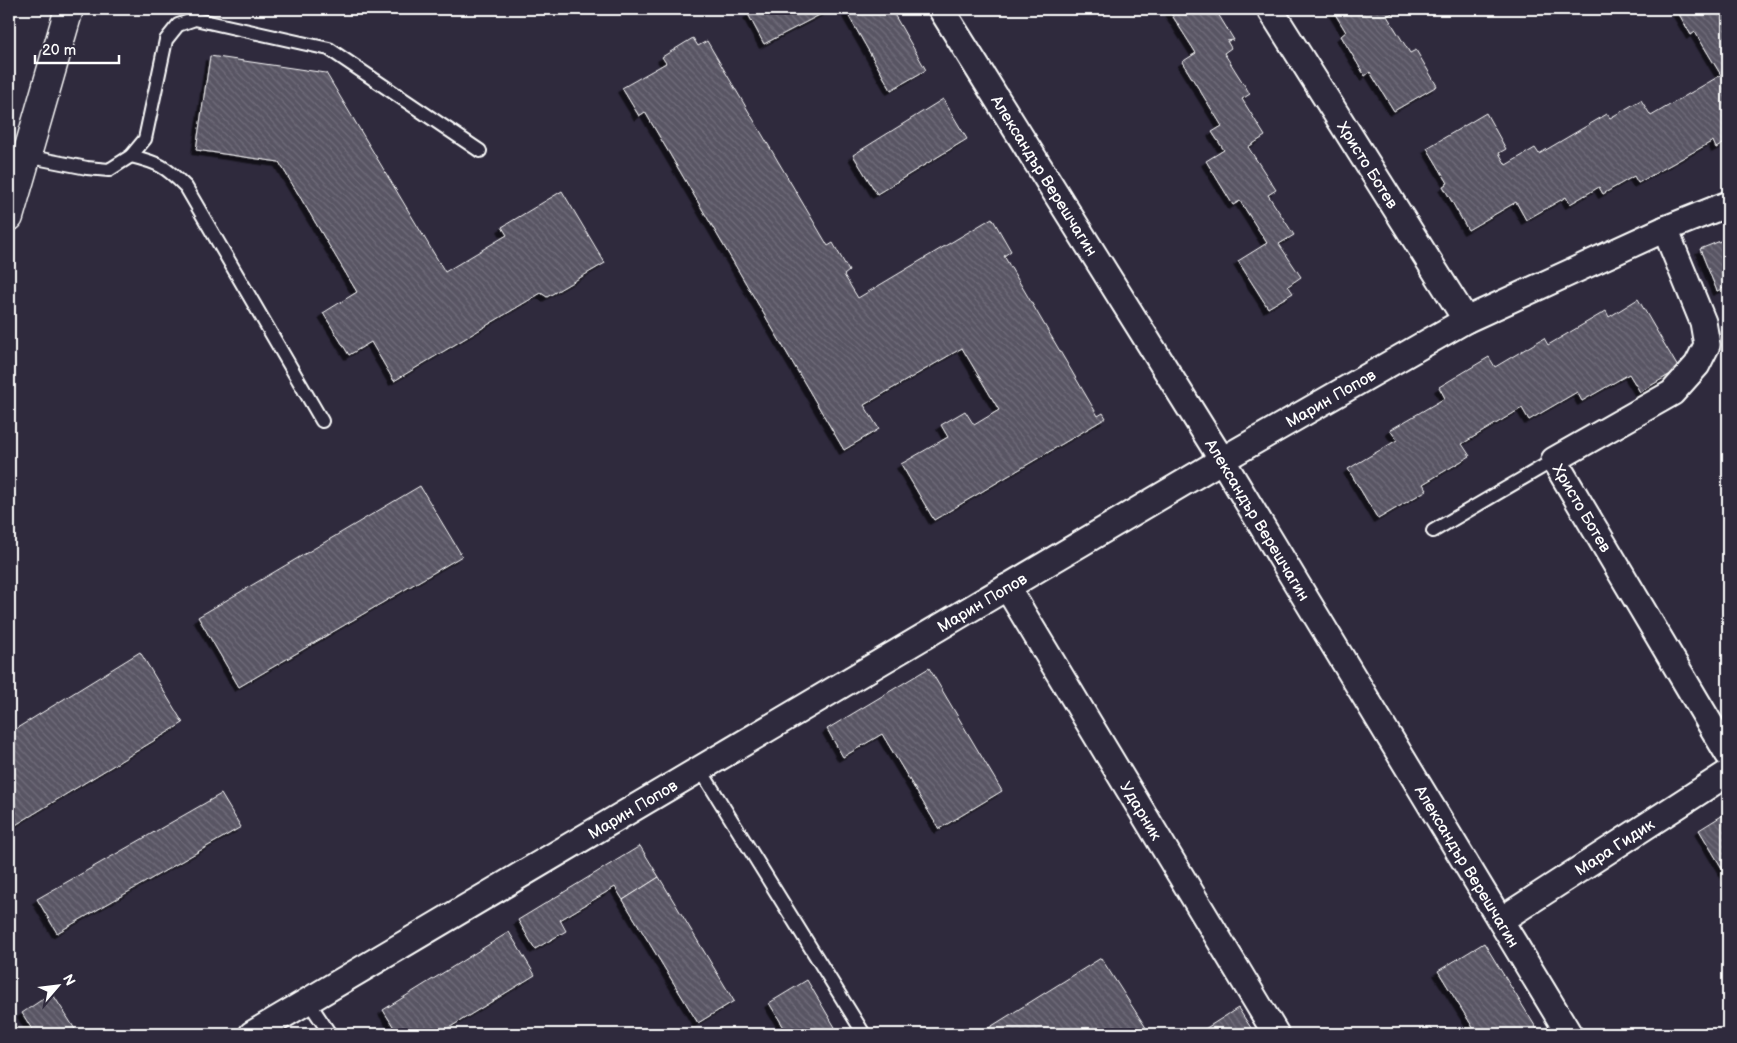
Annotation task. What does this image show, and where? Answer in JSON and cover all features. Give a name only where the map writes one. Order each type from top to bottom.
[{"type":"main road","points":[[9,217],[69,9]]},
{"type":"street","name":"Александър Верешчагин","points":[[941,9],[1222,460],[1569,1034]]},
{"type":"street","name":"Христо Ботев","points":[[1270,9],[1466,320]]},
{"type":"street","name":"Марин Попов","points":[[252,1034],[1222,460],[1466,320],[1665,229],[1728,204]]},
{"type":"street","name":"Христо Ботев","points":[[1665,229],[1703,322],[1707,345],[1697,365],[1672,393],[1554,460],[1728,754]]},
{"type":"street","name":"Ударник","points":[[1007,587],[1276,1034]]},
{"type":"street","name":"Мара Гидик","points":[[1501,920],[1728,773]]},
{"type":"lane","points":[[26,156],[87,168],[109,170],[131,156],[144,139],[166,40],[178,25],[195,19],[329,49],[480,151]]},
{"type":"lane","points":[[131,156],[157,162],[173,173],[186,187],[322,421]]},
{"type":"lane","points":[[1433,531],[1554,460]]},
{"type":"lane","points":[[700,769],[864,1034]]},
{"type":"lane","points":[[308,1001],[330,1034]]},
{"type":"building","points":[[757,9],[831,9],[764,44],[748,14]]},
{"type":"building","points":[[854,9],[891,9],[926,70],[891,90],[847,13]]},
{"type":"building","points":[[1168,9],[1215,9],[1234,40],[1227,41],[1231,48],[1224,53],[1250,94],[1242,99],[1265,136],[1248,147],[1276,190],[1268,195],[1294,235],[1279,244],[1301,277],[1288,286],[1293,293],[1268,308],[1238,261],[1267,243],[1240,201],[1233,205],[1206,161],[1224,150],[1212,132],[1222,126],[1182,62],[1196,53]]},
{"type":"building","points":[[1332,9],[1395,9],[1396,11],[1387,16],[1410,53],[1416,50],[1437,86],[1394,111],[1370,72],[1365,76],[1341,36],[1346,32]]},
{"type":"building","points":[[1676,9],[1728,9],[1728,141],[1716,148],[1713,141],[1638,183],[1634,176],[1603,194],[1599,187],[1570,204],[1566,197],[1526,220],[1516,202],[1468,230],[1443,186],[1448,183],[1427,148],[1486,113],[1506,149],[1499,153],[1506,165],[1535,148],[1539,154],[1607,114],[1610,118],[1641,100],[1651,116],[1721,75],[1695,32],[1691,35]]},
{"type":"building","points":[[693,38],[698,46],[707,41],[828,246],[833,243],[849,271],[844,275],[858,298],[992,218],[1011,251],[1004,256],[1098,416],[1103,413],[1106,418],[934,520],[901,464],[948,437],[941,425],[965,411],[974,425],[999,410],[962,348],[864,405],[879,429],[844,450],[645,112],[639,116],[622,88],[666,63],[662,57]]},
{"type":"building","points":[[210,56],[326,73],[445,272],[507,235],[502,227],[562,191],[605,263],[547,297],[541,293],[394,381],[371,342],[349,355],[323,313],[357,292],[279,162],[196,150]]},
{"type":"building","points":[[943,99],[967,139],[877,194],[853,155]]},
{"type":"building","points":[[1728,238],[1728,286],[1717,291],[1700,249]]},
{"type":"building","points":[[1638,299],[1679,369],[1640,392],[1629,374],[1582,401],[1577,392],[1529,420],[1522,408],[1462,444],[1470,456],[1423,484],[1427,490],[1378,519],[1348,469],[1397,440],[1390,430],[1445,398],[1439,387],[1489,357],[1495,367],[1544,338],[1548,345],[1606,311],[1609,317]]},
{"type":"building","points":[[420,486],[462,556],[239,687],[198,617]]},
{"type":"building","points":[[140,652],[183,723],[9,829],[9,733]]},
{"type":"building","points":[[929,668],[1002,791],[939,829],[882,734],[843,757],[827,729]]},
{"type":"building","points":[[221,794],[241,827],[57,933],[37,899]]},
{"type":"building","points":[[1728,812],[1728,878],[1699,830]]},
{"type":"building","points":[[640,846],[659,877],[623,900],[615,887],[560,920],[566,931],[535,949],[518,920]]},
{"type":"building","points":[[659,877],[734,1001],[698,1023],[623,900]]},
{"type":"building","points":[[509,932],[535,975],[439,1034],[398,1034],[383,1010]]},
{"type":"building","points":[[1484,943],[1540,1034],[1477,1034],[1438,971]]},
{"type":"building","points":[[1101,958],[1150,1034],[979,1034]]},
{"type":"building","points":[[807,980],[839,1034],[788,1034],[769,1003]]},
{"type":"building","points":[[52,993],[78,1034],[35,1034],[22,1013]]},
{"type":"building","points":[[1238,1008],[1255,1034],[1197,1034]]},
{"type":"building","points":[[1431,1028],[1435,1034],[1420,1034]]}]
